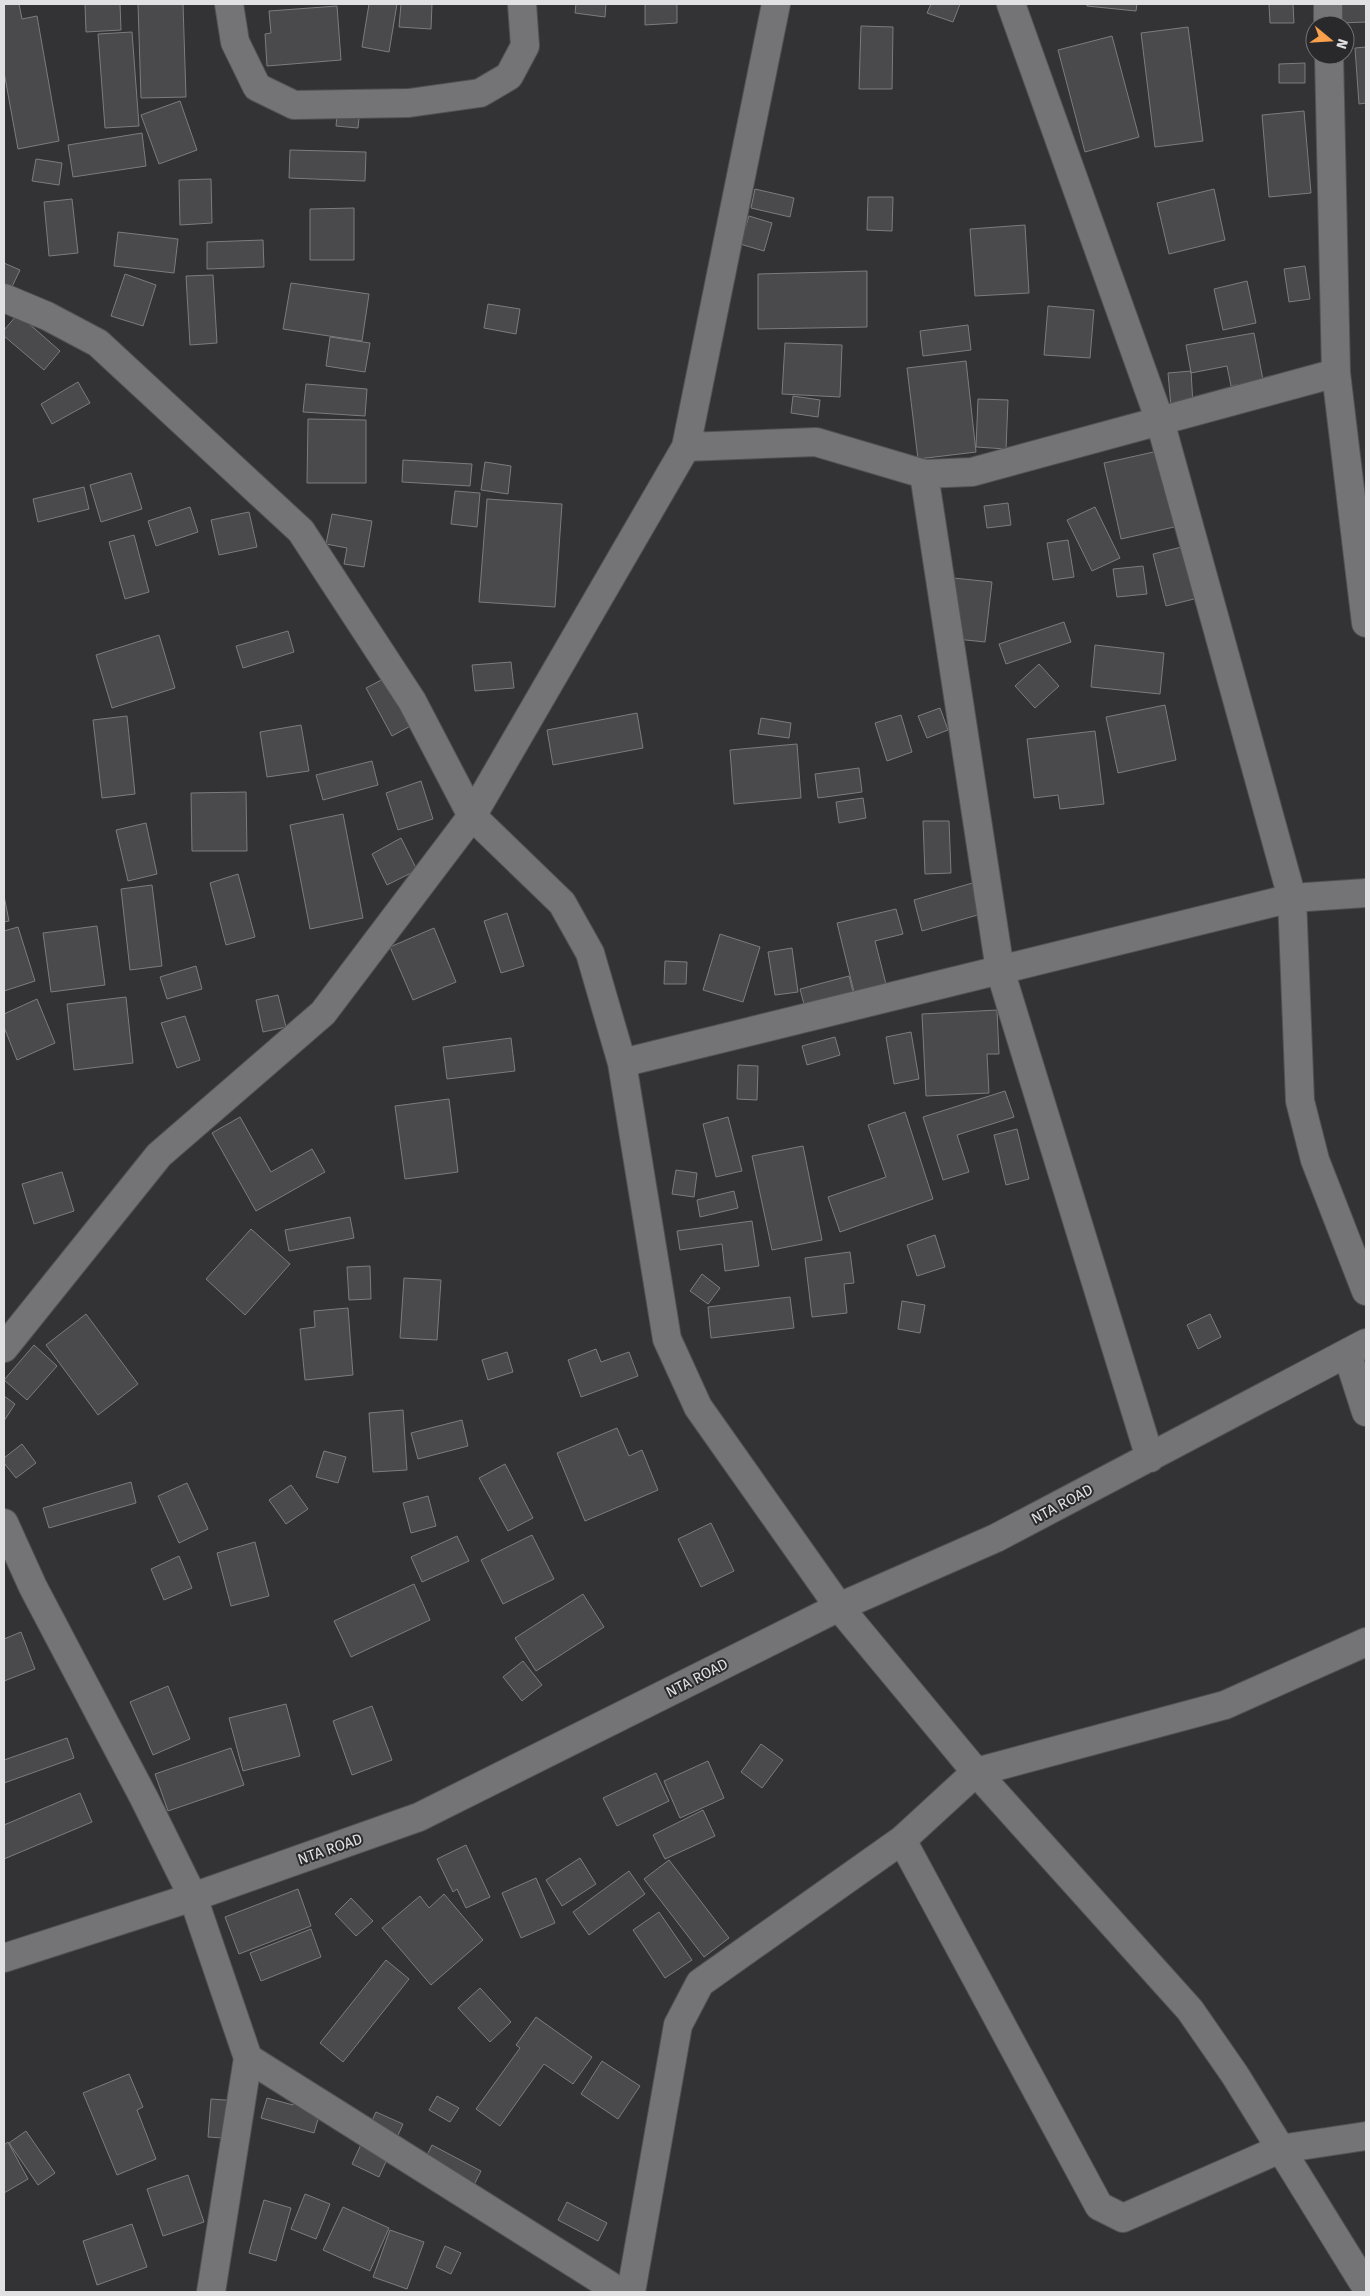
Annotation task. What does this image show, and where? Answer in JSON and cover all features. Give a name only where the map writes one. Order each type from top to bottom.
[{"type":"street","points":[[229,4],[234,42],[258,87],[294,105],[409,103],[480,93],[509,76],[525,46],[522,4]]},
{"type":"street","points":[[4,1348],[159,1155],[323,1013],[472,816],[686,447],[776,4]]},
{"type":"street","points":[[1011,4],[1160,422],[1292,898],[1300,1101],[1315,1160],[1366,1291]]},
{"type":"street","points":[[1329,65],[1336,373],[1366,623]]},
{"type":"street","points":[[4,298],[47,316],[98,343],[301,531],[412,701],[472,816],[562,903],[590,953],[622,1063],[667,1339],[698,1407],[838,1607],[976,1772],[1190,2010],[1235,2075],[1365,2285]]},
{"type":"street","points":[[686,447],[816,442],[924,474],[972,472],[1336,373]]},
{"type":"street","points":[[924,474],[1000,970],[1150,1458]]},
{"type":"street","points":[[622,1063],[1292,898],[1366,892]]},
{"type":"street","points":[[1357,1348],[1366,1412]]},
{"type":"street","name":"NTA ROAD","points":[[4,1958],[193,1897],[419,1818],[838,1607],[996,1538],[1357,1348]]},
{"type":"street","points":[[4,1523],[34,1587],[144,1798],[193,1897],[248,2058],[211,2292]]},
{"type":"street","points":[[631,2292],[678,2025],[700,1983],[902,1840],[976,1772],[1225,1705],[1366,1642]]},
{"type":"street","points":[[902,1840],[1099,2206],[1123,2218],[1280,2149],[1366,2136]]},
{"type":"street","points":[[248,2058],[620,2292]]},
{"type":"building","points":[[4,4],[19,4],[22,19],[37,16],[59,141],[18,149],[4,72]]},
{"type":"building","points":[[85,4],[120,4],[121,30],[86,32]]},
{"type":"building","points":[[138,4],[183,4],[186,97],[141,98]]},
{"type":"building","points":[[369,4],[397,4],[389,52],[362,47]]},
{"type":"building","points":[[401,4],[432,4],[431,29],[399,27]]},
{"type":"building","points":[[576,4],[606,4],[605,17],[575,13]]},
{"type":"building","points":[[645,4],[677,4],[677,23],[645,25]]},
{"type":"building","points":[[931,4],[960,4],[953,22],[927,13]]},
{"type":"building","points":[[1087,4],[1137,4],[1136,11],[1087,6]]},
{"type":"building","points":[[1269,4],[1293,4],[1294,23],[1270,23]]},
{"type":"building","points":[[1340,4],[1366,4],[1366,22],[1355,22],[1355,15],[1341,15]]},
{"type":"building","points":[[337,6],[341,60],[267,66],[265,34],[271,33],[269,11]]},
{"type":"building","points":[[861,26],[893,27],[892,89],[859,89]]},
{"type":"building","points":[[1188,27],[1203,141],[1155,147],[1141,33]]},
{"type":"building","points":[[132,32],[139,126],[105,128],[98,34]]},
{"type":"building","points":[[1112,36],[1139,137],[1085,152],[1058,50]]},
{"type":"building","points":[[1366,47],[1366,103],[1359,104],[1355,48]]},
{"type":"building","points":[[1305,63],[1305,83],[1279,83],[1279,64]]},
{"type":"building","points":[[180,101],[197,150],[159,164],[141,115]]},
{"type":"building","points":[[338,105],[360,108],[358,128],[336,126]]},
{"type":"building","points":[[1304,111],[1311,193],[1269,197],[1262,115]]},
{"type":"building","points":[[142,133],[146,166],[73,177],[68,145]]},
{"type":"building","points":[[290,150],[366,152],[365,181],[289,178]]},
{"type":"building","points":[[36,159],[62,163],[59,185],[32,181]]},
{"type":"building","points":[[211,179],[212,223],[180,225],[179,180]]},
{"type":"building","points":[[755,189],[794,198],[790,217],[751,208]]},
{"type":"building","points":[[1214,189],[1225,240],[1169,254],[1157,203]]},
{"type":"building","points":[[868,197],[893,197],[892,231],[867,230]]},
{"type":"building","points":[[72,199],[78,253],[49,256],[44,202]]},
{"type":"building","points":[[354,208],[354,260],[310,260],[310,209]]},
{"type":"building","points":[[749,216],[772,223],[764,251],[740,244]]},
{"type":"building","points":[[1025,225],[1029,293],[975,296],[970,229]]},
{"type":"building","points":[[118,232],[178,239],[174,273],[114,266]]},
{"type":"building","points":[[263,240],[264,267],[207,269],[207,242]]},
{"type":"building","points":[[4,263],[20,270],[10,291],[4,288]]},
{"type":"building","points":[[1305,266],[1310,299],[1289,302],[1284,269]]},
{"type":"building","points":[[867,271],[867,327],[758,329],[758,274]]},
{"type":"building","points":[[125,274],[156,285],[143,326],[111,316]]},
{"type":"building","points":[[213,275],[217,343],[190,345],[186,276]]},
{"type":"building","points":[[1247,281],[1256,323],[1223,330],[1214,289]]},
{"type":"building","points":[[291,283],[369,294],[362,341],[283,329]]},
{"type":"building","points":[[488,304],[520,309],[516,334],[484,328]]},
{"type":"building","points":[[1048,306],[1094,310],[1090,358],[1044,355]]},
{"type":"building","points":[[18,314],[60,351],[44,370],[4,336],[4,330]]},
{"type":"building","points":[[968,325],[971,350],[923,356],[920,331]]},
{"type":"building","points":[[1254,333],[1263,380],[1231,386],[1227,366],[1191,373],[1186,345]]},
{"type":"building","points":[[330,337],[370,343],[365,372],[326,366]]},
{"type":"building","points":[[785,343],[842,345],[840,397],[782,394]]},
{"type":"building","points":[[966,361],[976,452],[918,459],[907,368]]},
{"type":"building","points":[[1191,371],[1193,405],[1171,407],[1168,373]]},
{"type":"building","points":[[78,382],[90,403],[52,424],[41,404]]},
{"type":"building","points":[[306,384],[367,389],[365,416],[303,412]]},
{"type":"building","points":[[793,396],[820,400],[818,417],[791,413]]},
{"type":"building","points":[[978,399],[1008,400],[1006,449],[976,447]]},
{"type":"building","points":[[308,419],[366,420],[366,483],[307,483]]},
{"type":"building","points":[[1167,449],[1183,525],[1121,539],[1104,463]]},
{"type":"building","points":[[403,460],[472,464],[470,486],[402,482]]},
{"type":"building","points":[[485,462],[511,466],[508,494],[481,490]]},
{"type":"building","points":[[131,473],[142,509],[101,522],[90,485]]},
{"type":"building","points":[[84,487],[89,509],[38,522],[33,499]]},
{"type":"building","points":[[455,491],[480,493],[477,527],[451,524]]},
{"type":"building","points":[[487,499],[562,504],[555,607],[479,602]]},
{"type":"building","points":[[1008,503],[1011,525],[987,528],[984,506]]},
{"type":"building","points":[[190,507],[198,532],[156,546],[148,521]]},
{"type":"building","points":[[1095,507],[1120,558],[1092,571],[1067,520]]},
{"type":"building","points":[[249,512],[257,547],[219,555],[211,520]]},
{"type":"building","points":[[332,514],[372,521],[364,567],[344,564],[347,548],[326,544]]},
{"type":"building","points":[[134,535],[149,592],[125,599],[109,542]]},
{"type":"building","points":[[1068,540],[1074,577],[1053,580],[1047,543]]},
{"type":"building","points":[[1202,542],[1214,594],[1166,606],[1153,554]]},
{"type":"building","points":[[1143,566],[1147,594],[1117,597],[1113,569]]},
{"type":"building","points":[[944,577],[992,582],[985,642],[937,637]]},
{"type":"building","points":[[1064,622],[1071,642],[1006,664],[999,644]]},
{"type":"building","points":[[288,631],[294,652],[243,668],[236,646]]},
{"type":"building","points":[[159,635],[175,688],[112,708],[96,655]]},
{"type":"building","points":[[1095,645],[1164,653],[1160,694],[1091,687]]},
{"type":"building","points":[[511,662],[514,688],[475,691],[472,665]]},
{"type":"building","points":[[1039,664],[1059,686],[1035,708],[1015,686]]},
{"type":"building","points":[[393,674],[418,722],[392,736],[366,688]]},
{"type":"building","points":[[1165,705],[1176,760],[1118,773],[1106,717]]},
{"type":"building","points":[[940,708],[948,730],[927,738],[918,716]]},
{"type":"building","points":[[637,713],[643,748],[553,765],[547,730]]},
{"type":"building","points":[[901,715],[912,752],[887,761],[875,723]]},
{"type":"building","points":[[127,716],[135,794],[102,798],[93,720]]},
{"type":"building","points":[[761,718],[791,723],[789,738],[758,734]]},
{"type":"building","points":[[301,725],[309,771],[267,777],[260,732]]},
{"type":"building","points":[[1095,731],[1104,804],[1060,809],[1058,795],[1034,798],[1027,739]]},
{"type":"building","points":[[797,744],[801,798],[734,804],[730,750]]},
{"type":"building","points":[[372,761],[378,785],[323,800],[316,775]]},
{"type":"building","points":[[859,768],[862,792],[818,798],[815,774]]},
{"type":"building","points":[[421,781],[433,819],[398,830],[386,793]]},
{"type":"building","points":[[246,792],[247,851],[192,851],[191,793]]},
{"type":"building","points":[[863,798],[866,818],[839,823],[836,802]]},
{"type":"building","points":[[343,814],[363,918],[310,929],[290,825]]},
{"type":"building","points":[[923,821],[949,821],[951,873],[925,874]]},
{"type":"building","points":[[146,823],[157,874],[128,881],[116,830]]},
{"type":"building","points":[[401,838],[417,870],[387,885],[372,854]]},
{"type":"building","points":[[238,874],[255,937],[226,945],[210,883]]},
{"type":"building","points":[[993,877],[1002,908],[922,931],[914,900]]},
{"type":"building","points":[[152,885],[162,966],[130,970],[121,889]]},
{"type":"building","points":[[4,896],[9,921],[4,922]]},
{"type":"building","points":[[896,909],[903,934],[875,941],[887,988],[855,996],[837,923]]},
{"type":"building","points":[[507,913],[524,966],[501,973],[484,921]]},
{"type":"building","points":[[97,926],[105,985],[51,992],[43,933]]},
{"type":"building","points":[[18,927],[35,981],[4,991],[4,931]]},
{"type":"building","points":[[434,928],[456,982],[413,1000],[390,947]]},
{"type":"building","points":[[720,934],[760,947],[743,1002],[703,990]]},
{"type":"building","points":[[792,948],[798,992],[775,995],[768,952]]},
{"type":"building","points":[[665,961],[687,962],[686,984],[664,984]]},
{"type":"building","points":[[196,966],[202,989],[167,999],[160,977]]},
{"type":"building","points":[[849,976],[855,1000],[806,1012],[800,989]]},
{"type":"building","points":[[278,995],[286,1027],[263,1032],[256,1000]]},
{"type":"building","points":[[126,997],[133,1063],[74,1070],[67,1004]]},
{"type":"building","points":[[37,999],[55,1043],[17,1060],[4,1027],[4,1014]]},
{"type":"building","points":[[997,1010],[999,1054],[987,1054],[989,1093],[926,1096],[922,1014]]},
{"type":"building","points":[[185,1016],[200,1060],[177,1068],[161,1023]]},
{"type":"building","points":[[911,1032],[919,1079],[894,1084],[886,1037]]},
{"type":"building","points":[[835,1037],[840,1055],[807,1065],[802,1046]]},
{"type":"building","points":[[511,1038],[515,1071],[447,1079],[443,1047]]},
{"type":"building","points":[[738,1065],[758,1066],[757,1100],[737,1099]]},
{"type":"building","points":[[1005,1091],[1014,1117],[957,1135],[969,1172],[943,1180],[923,1117]]},
{"type":"building","points":[[449,1099],[458,1172],[405,1179],[395,1106]]},
{"type":"building","points":[[905,1112],[933,1199],[840,1232],[828,1197],[886,1177],[868,1125]]},
{"type":"building","points":[[240,1117],[271,1172],[312,1149],[325,1172],[256,1211],[212,1133]]},
{"type":"building","points":[[728,1117],[742,1171],[716,1177],[703,1124]]},
{"type":"building","points":[[1017,1129],[1029,1179],[1006,1185],[994,1135]]},
{"type":"building","points":[[803,1146],[822,1240],[772,1250],[752,1156]]},
{"type":"building","points":[[676,1170],[697,1173],[694,1197],[672,1194]]},
{"type":"building","points":[[62,1172],[74,1211],[34,1224],[22,1184]]},
{"type":"building","points":[[734,1191],[738,1208],[700,1217],[697,1200]]},
{"type":"building","points":[[350,1217],[354,1238],[289,1251],[285,1230]]},
{"type":"building","points":[[752,1221],[759,1266],[725,1271],[722,1244],[680,1250],[677,1231]]},
{"type":"building","points":[[251,1229],[290,1264],[245,1315],[206,1279]]},
{"type":"building","points":[[935,1235],[945,1267],[917,1276],[907,1245]]},
{"type":"building","points":[[850,1252],[854,1283],[844,1284],[847,1313],[812,1317],[805,1258]]},
{"type":"building","points":[[370,1266],[371,1299],[349,1300],[347,1267]]},
{"type":"building","points":[[702,1274],[720,1288],[708,1304],[690,1291]]},
{"type":"building","points":[[404,1278],[441,1280],[437,1340],[400,1338]]},
{"type":"building","points":[[790,1297],[794,1328],[711,1338],[708,1307]]},
{"type":"building","points":[[902,1301],[925,1305],[920,1333],[898,1329]]},
{"type":"building","points":[[348,1308],[353,1375],[305,1380],[300,1329],[315,1327],[314,1311]]},
{"type":"building","points":[[86,1314],[138,1384],[98,1415],[46,1345]]},
{"type":"building","points":[[1210,1314],[1221,1337],[1198,1349],[1187,1325]]},
{"type":"building","points":[[34,1345],[57,1366],[27,1400],[4,1380]]},
{"type":"building","points":[[596,1349],[601,1362],[629,1352],[638,1376],[581,1397],[568,1360]]},
{"type":"building","points":[[507,1352],[513,1372],[488,1380],[482,1360]]},
{"type":"building","points":[[4,1396],[15,1404],[4,1421]]},
{"type":"building","points":[[403,1410],[407,1470],[373,1472],[369,1413]]},
{"type":"building","points":[[462,1420],[468,1446],[418,1459],[411,1433]]},
{"type":"building","points":[[617,1428],[629,1456],[642,1450],[658,1490],[585,1521],[557,1453]]},
{"type":"building","points":[[22,1444],[36,1463],[16,1478],[4,1463],[4,1458]]},
{"type":"building","points":[[324,1451],[346,1457],[338,1483],[316,1477]]},
{"type":"building","points":[[505,1464],[533,1518],[508,1531],[479,1478]]},
{"type":"building","points":[[131,1482],[136,1503],[49,1528],[43,1508]]},
{"type":"building","points":[[187,1483],[208,1529],[179,1543],[158,1496]]},
{"type":"building","points":[[291,1485],[308,1509],[286,1524],[269,1500]]},
{"type":"building","points":[[428,1496],[436,1526],[411,1533],[403,1503]]},
{"type":"building","points":[[711,1523],[734,1571],[701,1587],[678,1539]]},
{"type":"building","points":[[532,1535],[554,1579],[503,1604],[481,1560]]},
{"type":"building","points":[[457,1536],[469,1561],[422,1582],[411,1557]]},
{"type":"building","points":[[255,1542],[269,1596],[231,1606],[217,1553]]},
{"type":"building","points":[[179,1556],[192,1588],[164,1600],[151,1569]]},
{"type":"building","points":[[414,1584],[430,1620],[351,1657],[334,1621]]},
{"type":"building","points":[[583,1594],[604,1627],[536,1671],[515,1638]]},
{"type":"building","points":[[21,1632],[35,1669],[4,1681],[4,1639]]},
{"type":"building","points":[[523,1661],[542,1685],[522,1701],[503,1677]]},
{"type":"building","points":[[168,1686],[190,1739],[153,1755],[130,1702]]},
{"type":"building","points":[[286,1704],[300,1756],[243,1771],[229,1718]]},
{"type":"building","points":[[372,1706],[392,1760],[352,1775],[333,1721]]},
{"type":"building","points":[[67,1738],[74,1758],[4,1783],[4,1760]]},
{"type":"building","points":[[761,1744],[783,1760],[762,1788],[741,1772]]},
{"type":"building","points":[[231,1748],[244,1785],[168,1811],[155,1774]]},
{"type":"building","points":[[708,1761],[724,1798],[680,1818],[664,1781]]},
{"type":"building","points":[[656,1773],[669,1801],[617,1826],[603,1798]]},
{"type":"building","points":[[80,1793],[92,1822],[4,1859],[4,1825]]},
{"type":"building","points":[[703,1810],[715,1836],[665,1859],[653,1835]]},
{"type":"building","points":[[466,1845],[490,1897],[466,1908],[457,1889],[453,1892],[437,1859]]},
{"type":"building","points":[[580,1858],[596,1884],[562,1906],[546,1880]]},
{"type":"building","points":[[669,1860],[729,1938],[704,1957],[644,1879]]},
{"type":"building","points":[[629,1871],[645,1894],[589,1935],[573,1912]]},
{"type":"building","points":[[536,1878],[555,1923],[521,1938],[502,1893]]},
{"type":"building","points":[[298,1889],[311,1926],[239,1954],[225,1917]]},
{"type":"building","points":[[444,1894],[483,1940],[431,1985],[382,1928],[420,1896],[429,1908]]},
{"type":"building","points":[[351,1898],[373,1921],[356,1936],[335,1914]]},
{"type":"building","points":[[659,1912],[692,1960],[665,1978],[633,1930]]},
{"type":"building","points":[[311,1929],[321,1957],[261,1981],[250,1953]]},
{"type":"building","points":[[386,1960],[409,1979],[343,2062],[320,2043]]},
{"type":"building","points":[[480,1988],[511,2022],[490,2042],[458,2008]]},
{"type":"building","points":[[536,2017],[592,2057],[573,2084],[544,2064],[500,2126],[476,2109],[520,2048],[516,2045]]},
{"type":"building","points":[[602,2061],[640,2086],[618,2119],[581,2094]]},
{"type":"building","points":[[129,2074],[143,2107],[137,2110],[156,2159],[117,2175],[83,2093]]},
{"type":"building","points":[[298,2087],[325,2095],[314,2133],[261,2118],[267,2098],[293,2105]]},
{"type":"building","points":[[437,2096],[459,2108],[450,2122],[429,2110]]},
{"type":"building","points":[[211,2099],[239,2101],[237,2139],[208,2137]]},
{"type":"building","points":[[376,2112],[403,2124],[379,2177],[352,2164]]},
{"type":"building","points":[[26,2131],[55,2173],[38,2185],[9,2143]]},
{"type":"building","points":[[8,2142],[28,2179],[4,2193],[4,2145]]},
{"type":"building","points":[[432,2145],[481,2171],[469,2195],[420,2169]]},
{"type":"building","points":[[188,2175],[204,2222],[163,2236],[147,2189]]},
{"type":"building","points":[[305,2194],[330,2204],[316,2239],[291,2229]]},
{"type":"building","points":[[264,2200],[291,2208],[276,2261],[249,2253]]},
{"type":"building","points":[[567,2202],[607,2223],[598,2241],[558,2220]]},
{"type":"building","points":[[343,2207],[389,2228],[370,2271],[323,2250]]},
{"type":"building","points":[[132,2224],[147,2267],[97,2285],[83,2241]]},
{"type":"building","points":[[390,2230],[424,2242],[407,2289],[373,2277]]},
{"type":"building","points":[[445,2246],[461,2253],[451,2274],[436,2267]]}]
